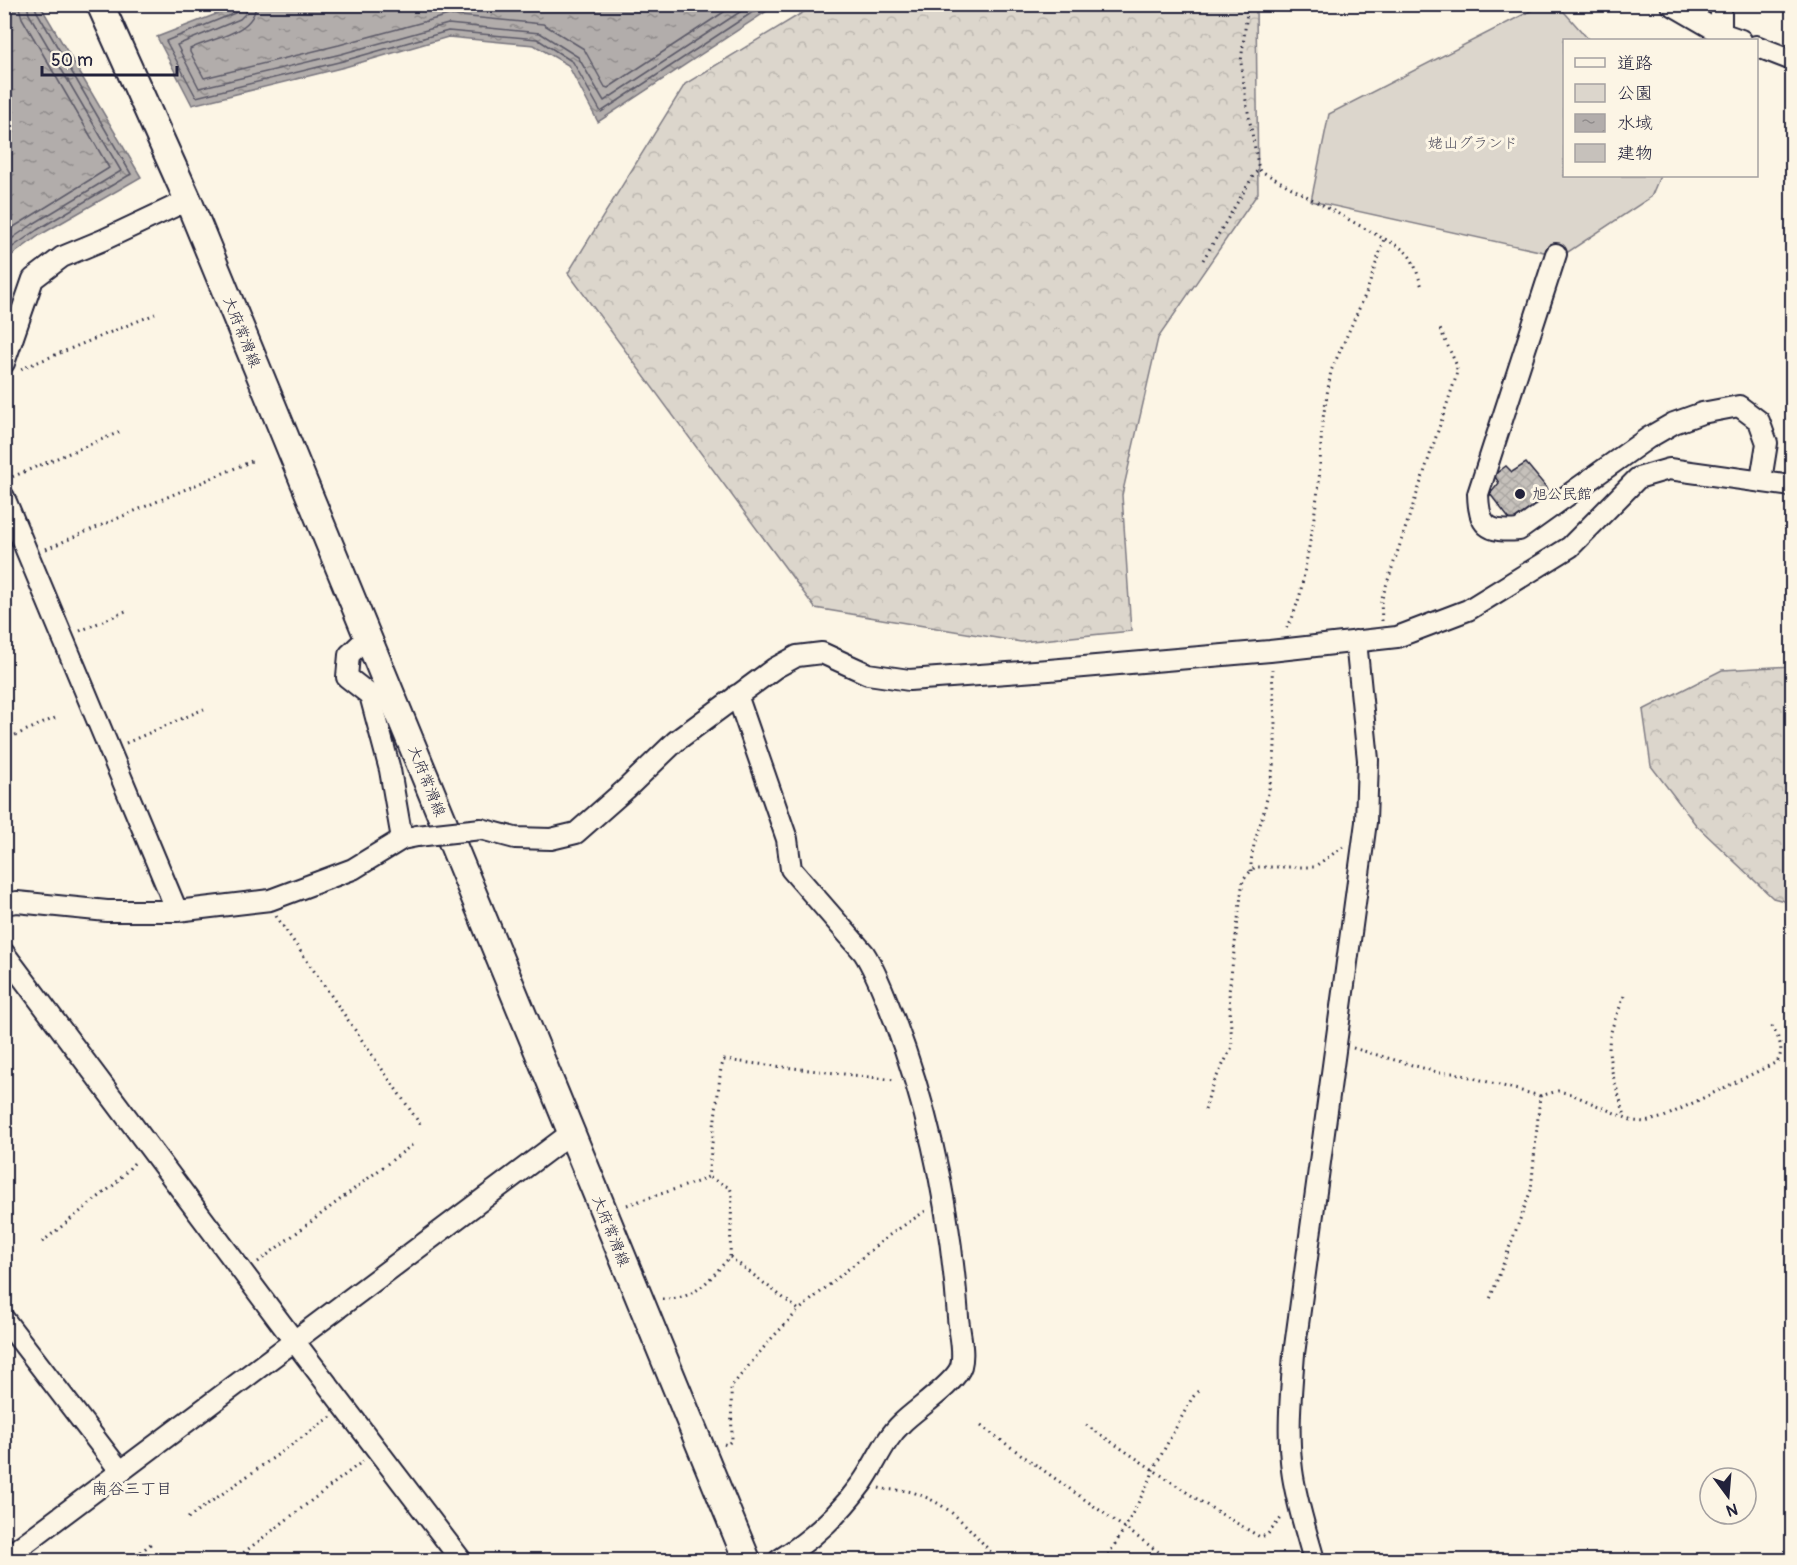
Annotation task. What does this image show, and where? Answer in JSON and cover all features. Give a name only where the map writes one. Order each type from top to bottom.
[{"type":"main road","name":"大府常滑線","points":[[100,4],[188,200],[747,1560]]},
{"type":"street","points":[[1671,4],[1721,33],[1738,39]]},
{"type":"street","points":[[1721,4],[1721,33]]},
{"type":"street","points":[[1758,47],[1792,60]]},
{"type":"street","points":[[11,367],[33,279],[62,257],[188,200]]},
{"type":"street","points":[[1556,254],[1478,494],[1478,512],[1486,525],[1500,532],[1519,530],[1547,512],[1590,478],[1674,423],[1702,413],[1739,406],[1759,421],[1767,443],[1761,480]]},
{"type":"street","points":[[4,904],[17,902],[107,911],[177,911],[270,900],[353,869],[410,838],[481,829],[515,838],[551,839],[576,833],[676,741],[736,695],[797,656],[822,653],[868,674],[909,680],[1049,670],[1397,637],[1468,610],[1570,547],[1638,478],[1669,469],[1792,486]]},
{"type":"street","points":[[4,498],[177,911]]},
{"type":"street","points":[[368,637],[349,655],[347,677],[370,694],[410,838]]},
{"type":"street","points":[[1314,1560],[1298,1501],[1292,1471],[1289,1436],[1294,1354],[1364,839],[1368,793],[1368,760],[1356,641]]},
{"type":"street","points":[[736,695],[786,839],[791,869],[864,953],[874,968],[910,1061],[931,1140],[944,1205],[955,1269],[962,1352],[960,1367],[945,1387],[920,1406],[886,1440],[863,1481],[845,1503],[799,1548],[779,1560]]},
{"type":"street","points":[[4,953],[460,1560]]},
{"type":"street","points":[[4,1559],[571,1133]]},
{"type":"street","points":[[4,1319],[121,1472]]},
{"type":"path","points":[[1248,4],[1241,62],[1259,170]]},
{"type":"path","points":[[1259,170],[1405,249],[1412,259],[1422,287]]},
{"type":"path","points":[[1203,260],[1255,173],[1259,170]]},
{"type":"path","points":[[1251,871],[1260,822],[1265,809],[1275,744],[1275,650],[1292,619],[1300,595],[1319,483],[1322,424],[1331,371],[1363,301],[1384,239]]},
{"type":"path","points":[[11,367],[155,314]]},
{"type":"path","points":[[1383,638],[1381,602],[1456,376],[1457,366],[1440,329]]},
{"type":"path","points":[[4,480],[122,431]]},
{"type":"path","points":[[29,557],[254,460]]},
{"type":"path","points":[[63,639],[128,610]]},
{"type":"path","points":[[110,750],[204,709]]},
{"type":"path","points":[[4,740],[56,718]]},
{"type":"path","points":[[1205,1110],[1211,1088],[1232,1047],[1229,992],[1243,879],[1255,867],[1314,867],[1353,840],[1364,839]]},
{"type":"path","points":[[270,900],[272,909],[420,1124]]},
{"type":"path","points":[[1624,996],[1611,1031],[1609,1045],[1625,1117]]},
{"type":"path","points":[[1336,1043],[1440,1073],[1455,1072],[1540,1095],[1558,1091],[1571,1094],[1633,1121],[1645,1122],[1664,1117],[1777,1062],[1782,1055],[1781,1046],[1770,1023]]},
{"type":"path","points":[[708,1177],[721,1068],[724,1060],[907,1082],[915,1081]]},
{"type":"path","points":[[1490,1299],[1531,1190],[1540,1095]]},
{"type":"path","points":[[243,1274],[412,1145]]},
{"type":"path","points":[[42,1242],[116,1184],[149,1147]]},
{"type":"path","points":[[627,1205],[708,1177]]},
{"type":"path","points":[[640,1301],[678,1299],[688,1296],[703,1286],[730,1257],[732,1193],[730,1188],[708,1177]]},
{"type":"path","points":[[722,1443],[727,1445],[732,1440],[731,1387],[770,1340],[799,1310],[888,1236],[912,1218],[944,1205]]},
{"type":"path","points":[[730,1257],[799,1310]]},
{"type":"path","points":[[1105,1560],[1125,1528],[1192,1398],[1199,1390]]},
{"type":"path","points":[[188,1518],[344,1407]]},
{"type":"path","points":[[1086,1425],[1260,1537],[1267,1535],[1298,1501]]},
{"type":"path","points":[[981,1426],[1170,1560]]},
{"type":"path","points":[[234,1560],[377,1450]]},
{"type":"path","points":[[863,1481],[882,1489],[909,1491],[948,1509],[959,1516],[998,1560]]},
{"type":"path","points":[[131,1560],[153,1542]]},
{"type":"green space","points":[[815,5],[1256,5],[1258,193],[1158,338],[1122,495],[1131,631],[1021,642],[815,608],[568,273],[685,84]]},
{"type":"green space","name":"姥山グランド","points":[[1542,5],[1558,5],[1588,39],[1563,39],[1563,177],[1660,177],[1651,197],[1562,256],[1311,201],[1329,114]]},
{"type":"green space","points":[[1792,666],[1792,903],[1773,898],[1696,825],[1651,766],[1643,710],[1722,670]]},
{"type":"water","points":[[5,4],[40,5],[141,177],[40,235],[5,260]]},
{"type":"water","points":[[240,5],[776,5],[598,122],[568,65],[534,45],[448,37],[345,67],[192,105],[157,37]]},
{"type":"building","name":"旭公民館","points":[[1526,463],[1551,493],[1514,525],[1490,494],[1499,483],[1494,475],[1506,466],[1512,472]]},
{"type":"place","name":"旭公民館","points":[[1520,494]]},
{"type":"district","name":"南谷三丁目","points":[[132,1488]]}]
